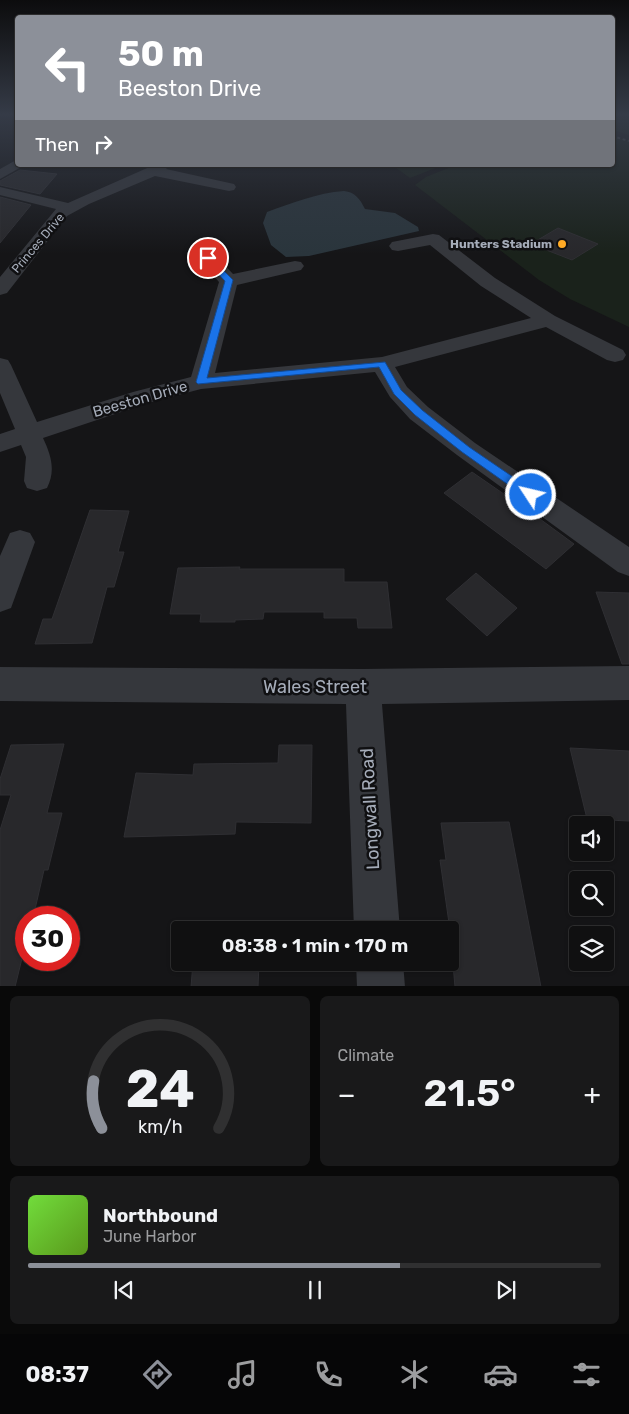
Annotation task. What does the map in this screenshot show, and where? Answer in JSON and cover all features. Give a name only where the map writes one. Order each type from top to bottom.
[{"type":"street","points":[[0,175],[15,165]]},
{"type":"street","points":[[159,168],[229,188]]},
{"type":"street","name":"Princes Drive","points":[[0,289],[61,213],[159,168]]},
{"type":"street","points":[[195,192],[207,183]]},
{"type":"street","points":[[0,192],[70,208]]},
{"type":"street","points":[[398,246],[429,236],[488,282],[548,320],[615,355]]},
{"type":"street","points":[[208,258],[229,280]]},
{"type":"street","points":[[229,280],[295,266]]},
{"type":"street","points":[[201,382],[229,280]]},
{"type":"street","name":"Beeston Drive","points":[[0,443],[141,397],[201,382],[382,364],[548,320]]},
{"type":"street","points":[[0,364],[39,457],[38,481]]},
{"type":"street","points":[[382,364],[398,392],[419,413],[466,450],[629,563]]},
{"type":"street","points":[[0,598],[20,542]]},
{"type":"street","name":"Wales Street","points":[[0,684],[363,687],[629,683]]},
{"type":"street","name":"Longwall Road","points":[[363,687],[376,921]]},
{"type":"street","points":[[380,971],[381,986]]},
{"type":"shaded area","name":"Hunters Stadium","points":[[615,161],[629,161],[629,327],[570,299],[539,280],[415,185],[426,177],[451,167],[615,167]]},
{"type":"shaded area","points":[[395,167],[438,167],[410,178]]},
{"type":"shaded area","points":[[344,191],[357,197],[365,209],[395,213],[418,227],[419,231],[309,256],[286,257],[271,245],[263,223],[267,212],[314,196]]},
{"type":"building","points":[[20,170],[57,174],[40,194],[0,185],[0,181]]},
{"type":"building","points":[[0,197],[31,205],[0,243]]},
{"type":"building","points":[[558,228],[598,244],[572,260],[531,244]]},
{"type":"building","points":[[472,472],[574,544],[546,569],[444,493]]},
{"type":"building","points":[[90,510],[129,511],[118,552],[124,552],[114,587],[107,587],[92,643],[35,644],[43,619],[52,619]]},
{"type":"building","points":[[240,567],[239,569],[344,569],[344,582],[387,582],[392,628],[358,628],[357,618],[324,618],[324,612],[264,612],[263,619],[235,620],[235,622],[200,622],[201,614],[170,614],[178,568]]},
{"type":"building","points":[[476,573],[517,608],[487,636],[446,599]]},
{"type":"building","points":[[596,592],[629,593],[629,664],[622,664]]},
{"type":"building","points":[[64,744],[47,813],[62,813],[48,870],[44,870],[36,906],[15,906],[15,971],[19,971],[15,986],[0,986],[0,830],[11,795],[0,795],[0,779],[11,745]]},
{"type":"building","points":[[279,745],[312,745],[311,823],[236,822],[235,834],[124,837],[136,773],[193,775],[194,764],[278,763]]},
{"type":"building","points":[[570,748],[629,751],[629,821],[614,820],[614,816],[586,816]]},
{"type":"building","points":[[509,822],[541,986],[455,986],[454,971],[459,971],[459,921],[449,921],[440,860],[446,860],[441,823]]},
{"type":"building","points":[[192,971],[259,971],[258,986],[191,986]]},
{"type":"place","name":"Hunters Stadium","points":[[562,244]]},
{"type":"route","points":[[208,258],[229,280],[201,382],[382,364],[398,392],[419,413],[466,450],[531,495]]}]
